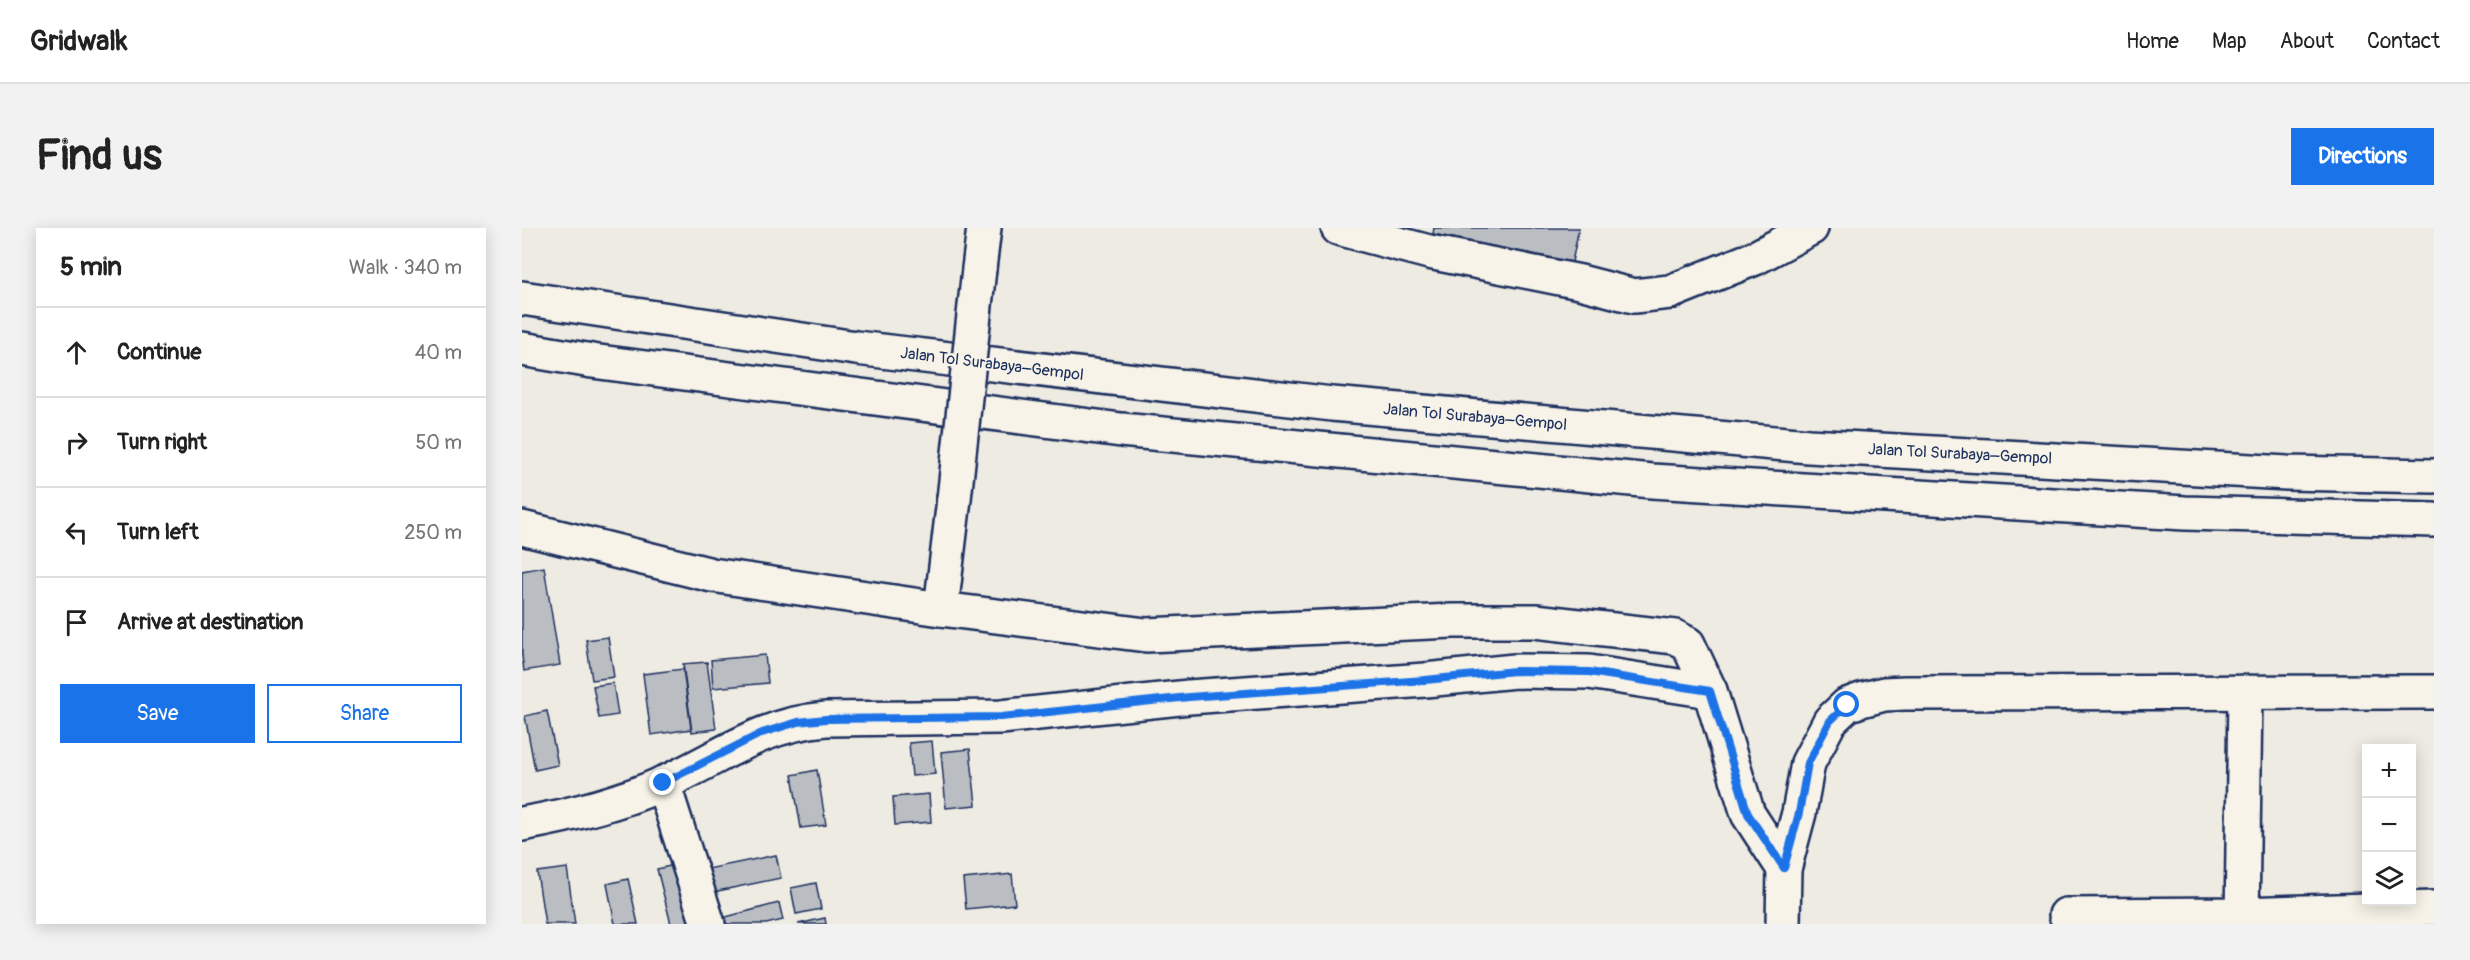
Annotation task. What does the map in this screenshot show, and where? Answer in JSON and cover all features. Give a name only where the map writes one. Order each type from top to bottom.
[{"type":"main road","points":[[941,609],[984,228]]},
{"type":"main road","points":[[1338,228],[1429,252],[1580,282],[1634,296],[1659,294],[1681,288],[1755,258],[1811,228]]},
{"type":"main road","name":"Jalan Tol Surabaya–Gempol","points":[[522,298],[856,348],[1332,404],[1809,446],[2288,473],[2434,476]]},
{"type":"main road","points":[[522,349],[592,361],[1121,430],[1652,481],[2185,513],[2434,520]]},
{"type":"main road","points":[[522,528],[712,575],[941,609],[1146,635],[1452,621],[1535,621],[1675,637],[1688,644],[1710,691],[1748,814],[1784,868]]},
{"type":"main road","points":[[522,824],[563,817],[663,783],[762,733],[798,722],[826,719],[1001,717],[1189,697],[1425,680],[1515,671],[1589,672],[1710,691]]},
{"type":"main road","points":[[2242,919],[2246,692]]},
{"type":"main road","points":[[1783,924],[1784,868],[1799,813],[1808,763],[1830,721],[1847,705],[1854,702],[1884,694],[1905,693],[2434,692]]},
{"type":"main road","points":[[663,783],[708,924]]},
{"type":"main road","points":[[2066,915],[2242,919],[2434,908]]},
{"type":"building","points":[[1434,228],[1579,228],[1572,262],[1433,234]]},
{"type":"building","points":[[544,567],[560,665],[524,671],[522,571]]},
{"type":"building","points":[[608,637],[614,677],[592,680],[586,640]]},
{"type":"building","points":[[765,655],[768,683],[713,688],[711,660]]},
{"type":"building","points":[[707,662],[716,729],[692,732],[683,664]]},
{"type":"building","points":[[683,669],[691,729],[651,735],[643,674]]},
{"type":"building","points":[[613,683],[618,715],[599,718],[593,686]]},
{"type":"building","points":[[547,711],[558,765],[535,770],[525,716]]},
{"type":"building","points":[[932,741],[935,774],[912,776],[909,743]]},
{"type":"building","points":[[970,749],[976,805],[946,808],[941,752]]},
{"type":"building","points":[[817,770],[826,825],[801,828],[792,775]]},
{"type":"building","points":[[929,794],[931,822],[895,825],[893,797]]},
{"type":"building","points":[[776,855],[781,878],[703,894],[698,871]]},
{"type":"building","points":[[683,863],[699,924],[671,924],[657,869]]},
{"type":"building","points":[[567,868],[575,924],[545,924],[537,872]]},
{"type":"building","points":[[1012,874],[1015,904],[966,909],[963,879]]},
{"type":"building","points":[[628,879],[638,924],[615,924],[607,884]]},
{"type":"building","points":[[816,883],[821,909],[796,914],[791,888]]},
{"type":"building","points":[[779,903],[783,920],[766,924],[724,924],[722,918]]},
{"type":"building","points":[[825,918],[826,924],[798,924]]},
{"type":"route","points":[[663,783],[762,733],[798,722],[826,719],[1001,717],[1189,697],[1425,680],[1515,671],[1589,672],[1710,691],[1748,814],[1784,868],[1799,813],[1808,763],[1830,721],[1847,705]]}]
